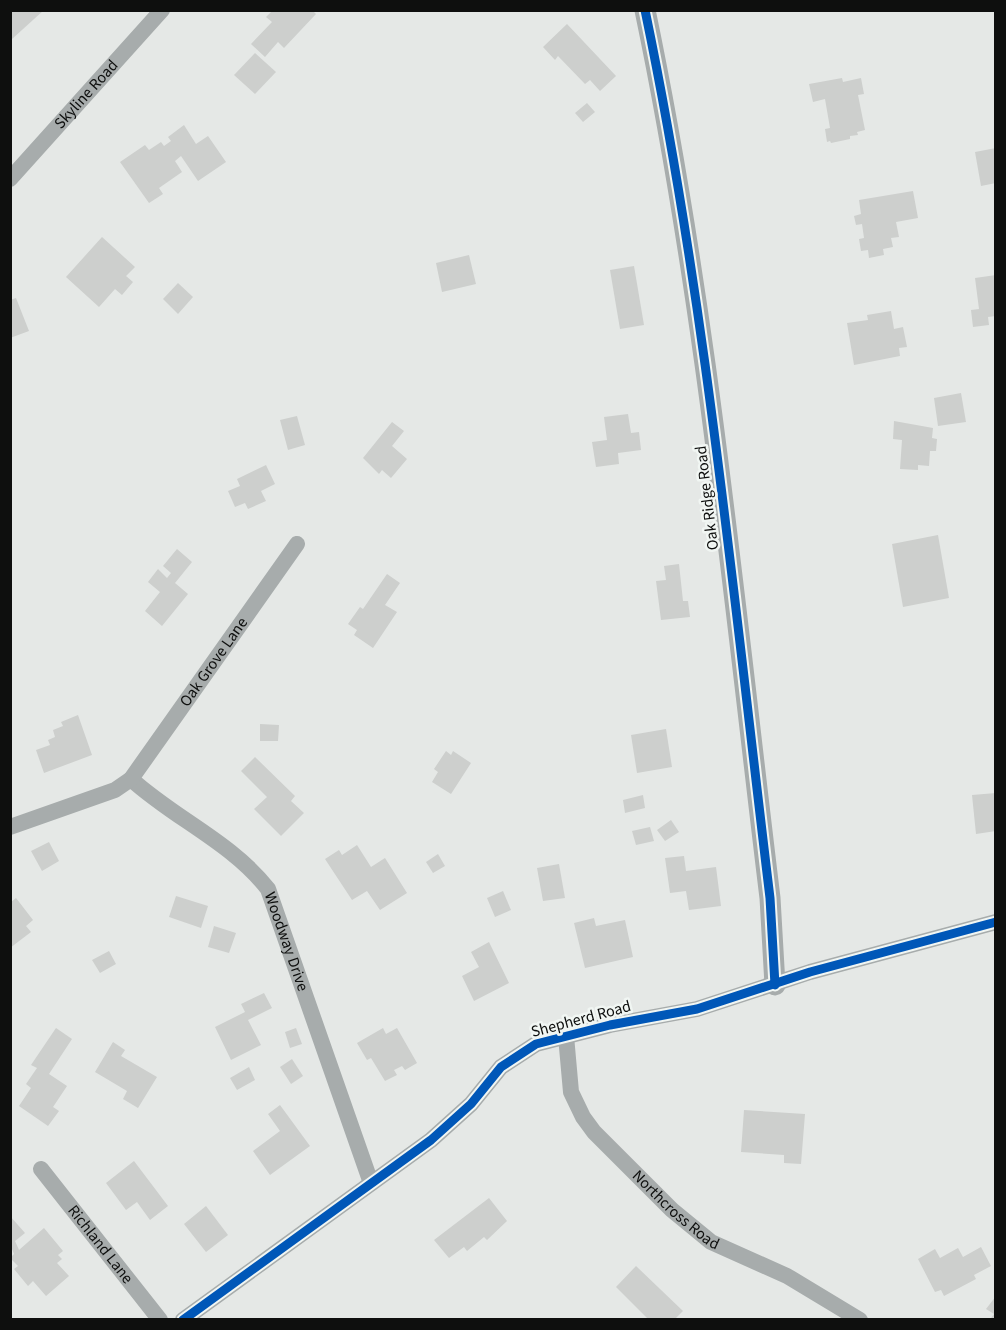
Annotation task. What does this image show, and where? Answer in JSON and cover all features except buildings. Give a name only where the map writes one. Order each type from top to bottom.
[{"type":"street","name":"Skyline Road","points":[[10,179],[162,10]]},
{"type":"street","name":"Oak Ridge Road","points":[[645,10],[663,98],[704,346],[770,898],[775,985]]},
{"type":"street","name":"Oak Grove Lane","points":[[131,779],[297,544]]},
{"type":"street","points":[[10,828],[115,790],[131,779]]},
{"type":"street","name":"Woodway Drive","points":[[131,779],[148,794],[239,857],[268,889],[371,1183]]},
{"type":"street","name":"Shepherd Road","points":[[183,1320],[452,1123],[501,1067],[536,1044],[610,1025],[697,1009],[810,972],[996,922]]},
{"type":"street","name":"Northcross Road","points":[[566,1036],[571,1092],[583,1117],[594,1132],[672,1210],[711,1242],[787,1275],[860,1320]]},
{"type":"street","name":"Richland Lane","points":[[41,1169],[160,1320]]},
{"type":"cycle path","points":[[645,10],[685,231],[717,453],[770,898],[775,985]]},
{"type":"cycle path","points":[[183,1320],[431,1140],[471,1104],[501,1067],[536,1044],[610,1025],[697,1009],[810,972],[996,922]]}]
